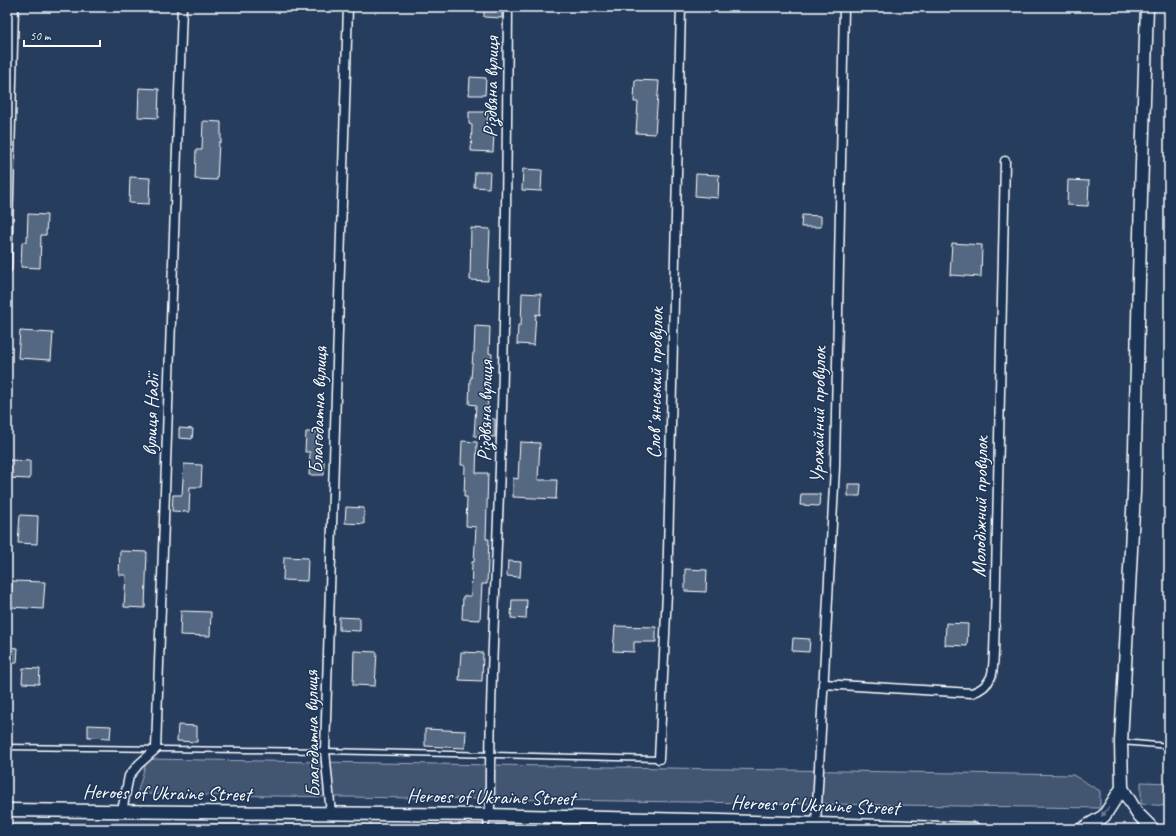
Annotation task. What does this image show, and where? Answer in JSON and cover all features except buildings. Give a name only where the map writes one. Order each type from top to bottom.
[{"type":"main road","points":[[1147,7],[1134,492],[1121,742],[1122,788],[1137,813],[1153,829]]},
{"type":"main road","points":[[1082,829],[1104,816],[1122,788]]},
{"type":"main road","name":"Heroes of Ukraine Street","points":[[7,810],[488,815],[974,829]]},
{"type":"street","points":[[7,269],[14,7]]},
{"type":"street","name":"вулиця Надії","points":[[156,749],[182,7]]},
{"type":"street","name":"Благодатна вулиця","points":[[331,814],[325,751],[348,7]]},
{"type":"street","name":"Різдвяна вулиця","points":[[488,815],[502,420],[508,7]]},
{"type":"street","name":"Словʼянський провулок","points":[[659,759],[667,593],[682,7]]},
{"type":"street","name":"Урожайний провулок","points":[[816,824],[822,684],[835,466],[844,7]]},
{"type":"street","name":"Молодіжний провулок","points":[[822,684],[972,693],[982,689],[992,676],[995,623],[1005,161]]},
{"type":"street","points":[[122,811],[129,776],[139,764],[156,749]]},
{"type":"lane","points":[[1121,742],[1169,746]]},
{"type":"lane","points":[[7,747],[325,751],[659,759]]},
{"type":"lane","points":[[486,829],[488,815]]},
{"type":"shaded area","points":[[1162,7],[1169,7],[1169,127],[1162,127]]},
{"type":"shaded area","points":[[147,759],[1073,775],[1100,791],[1100,808],[137,794]]},
{"type":"shaded area","points":[[1141,782],[1169,783],[1169,806],[1141,804]]},
{"type":"shaded area","points":[[7,823],[501,825],[621,829],[7,829]]}]
